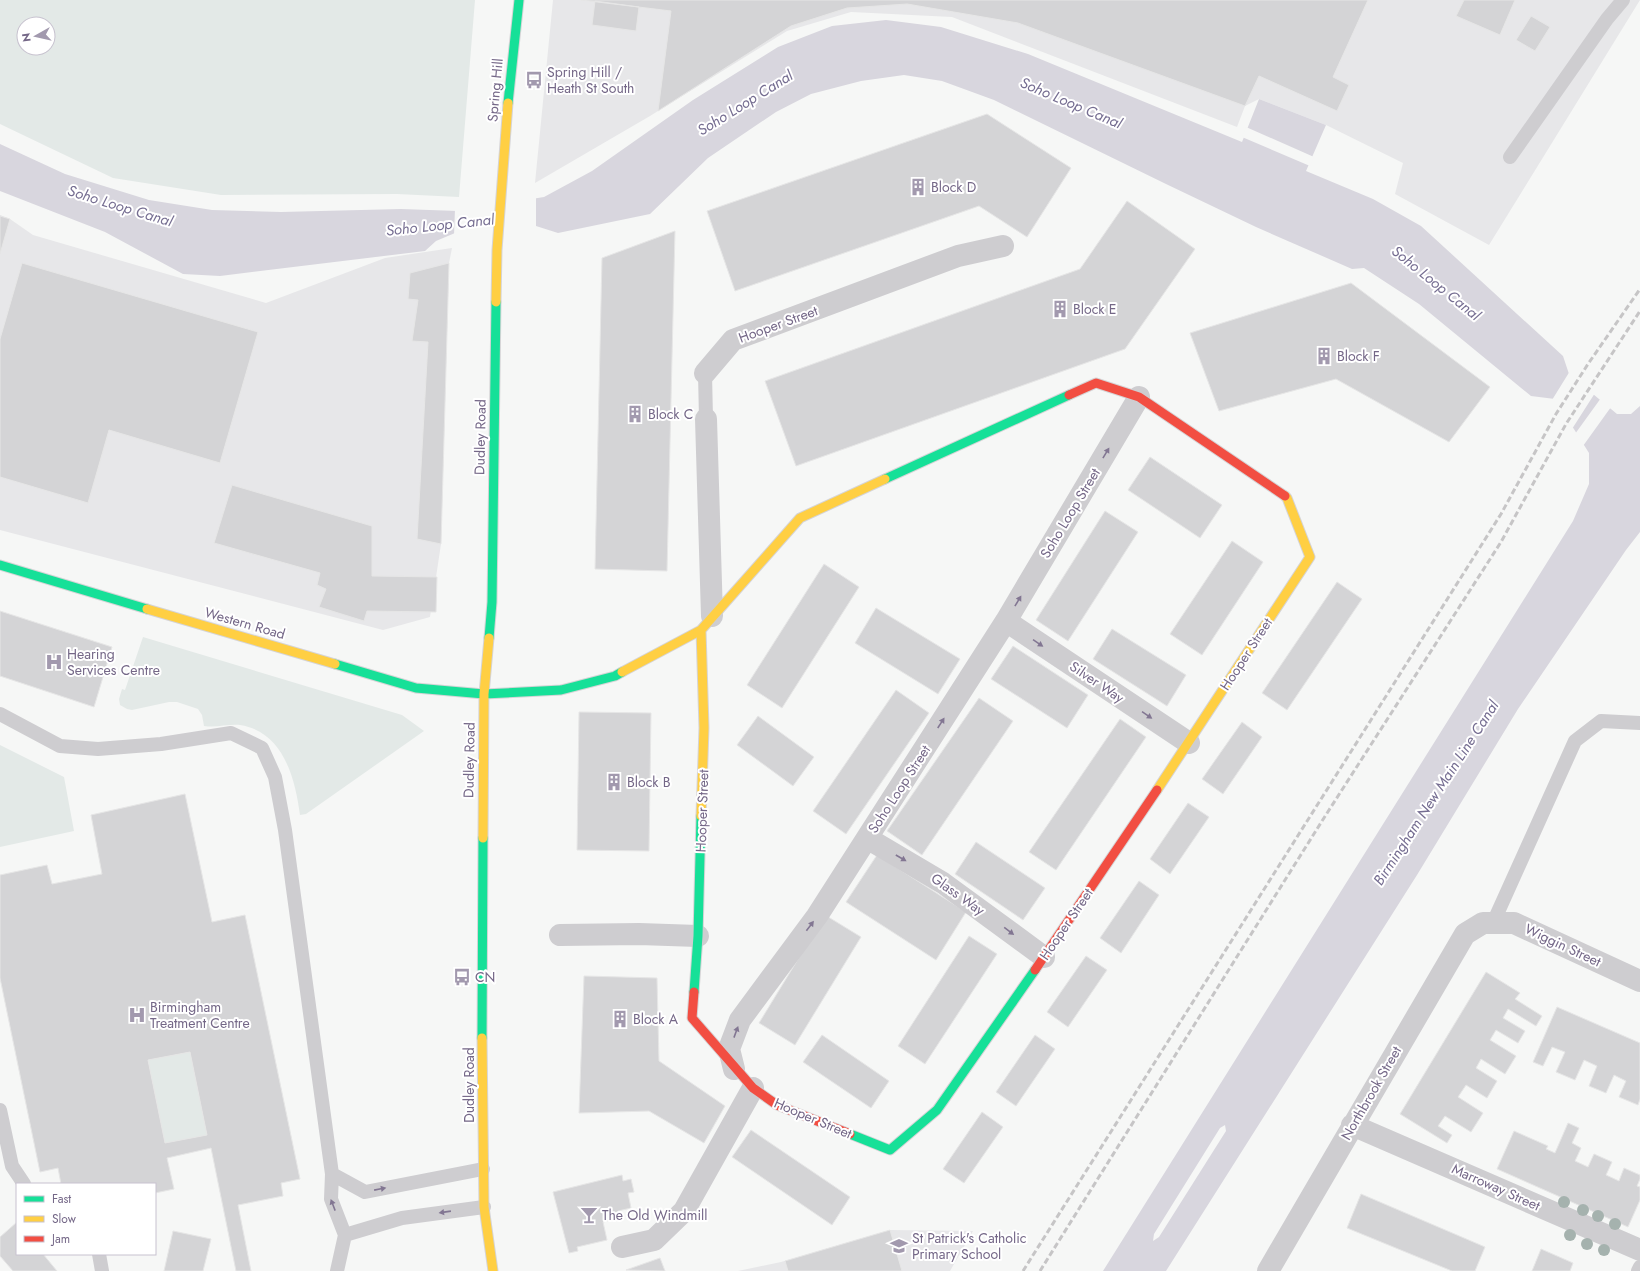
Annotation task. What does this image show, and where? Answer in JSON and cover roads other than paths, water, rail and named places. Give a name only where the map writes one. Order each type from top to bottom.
[{"type":"street","name":"Spring Hill","points":[[497,250],[509,88],[519,0]]},
{"type":"street","name":"Hooper Street","points":[[705,373],[733,340],[958,256],[1003,246]]},
{"type":"street","name":"Dudley Road","points":[[494,1271],[484,1207],[482,951],[484,694],[492,602],[497,250]]},
{"type":"street","points":[[706,623],[800,518],[1096,383],[1139,397]]},
{"type":"street","name":"Hooper Street","points":[[706,418],[706,623],[704,728],[698,936],[692,1018],[734,1069],[753,1088],[777,1105],[890,1150],[937,1110],[1044,957],[1310,557],[1287,498],[1139,397]]},
{"type":"street","name":"Soho Loop Street","points":[[734,1069],[730,1049],[740,1020],[817,916],[868,838],[1006,621],[1139,397]]},
{"type":"street","name":"Western Road","points":[[0,565],[416,688],[484,694],[561,690],[615,676],[706,623]]},
{"type":"street","name":"Silver Way","points":[[1006,621],[1188,742]]},
{"type":"street","name":"Glass Way","points":[[868,838],[943,882],[1044,957]]},
{"type":"street","name":"Wiggin Street","points":[[1488,923],[1514,923],[1640,981]]},
{"type":"street","name":"Northbrook Street","points":[[1268,1271],[1464,934],[1488,923]]},
{"type":"street","points":[[560,936],[640,934],[698,936]]},
{"type":"street","points":[[622,1247],[654,1240],[684,1210],[753,1088]]},
{"type":"street","name":"Marroway Street","points":[[1352,1125],[1640,1250]]},
{"type":"lane","points":[[1510,157],[1607,19],[1623,0]]},
{"type":"lane","name":"Hooper Street","points":[[705,373],[706,418]]},
{"type":"lane","points":[[0,714],[60,746],[98,749],[125,748],[231,733],[262,748],[275,777],[284,830],[332,1174],[331,1199],[345,1235],[337,1271]]},
{"type":"lane","points":[[1488,923],[1575,741],[1601,721],[1640,722]]},
{"type":"lane","points":[[0,1110],[12,1166],[23,1183]]},
{"type":"lane","points":[[332,1174],[365,1192],[483,1169]]},
{"type":"lane","points":[[345,1235],[402,1218],[484,1207]]},
{"type":"lane","points":[[99,1255],[102,1271]]},
{"type":"lane","points":[[1638,1271],[1640,1267]]},
{"type":"water","points":[[886,20],[941,27],[1028,54],[1242,142],[1259,99],[1326,125],[1306,171],[1373,199],[1421,226],[1563,356],[1569,374],[1617,414],[1631,414],[1640,406],[1640,532],[1626,550],[1518,709],[1417,875],[1166,1271],[1103,1271],[1573,521],[1589,484],[1589,453],[1555,399],[1531,396],[1419,304],[1364,268],[1352,269],[1256,227],[994,100],[942,81],[904,75],[861,81],[811,94],[776,112],[708,158],[650,214],[558,233],[536,226],[455,233],[436,241],[425,251],[220,276],[183,274],[105,232],[0,191],[0,144],[65,174],[149,200],[212,210],[281,212],[401,209],[458,211],[544,197],[592,171],[693,100],[778,47],[832,26]],"holes":[[[1225,1125],[1226,1131],[1159,1237],[1153,1241],[1154,1234],[1220,1128]]]},
{"type":"railway","points":[[1023,1271],[1501,514],[1556,414],[1588,364],[1640,289]]},
{"type":"railway","points":[[1040,1271],[1322,821],[1501,542],[1566,424],[1640,311]]},
{"type":"place","name":"Spring Hill / Heath St South","points":[[534,80]]},
{"type":"place","name":"Block D","points":[[918,187]]},
{"type":"place","name":"Block E","points":[[1060,309]]},
{"type":"place","name":"Block F","points":[[1324,356]]},
{"type":"place","name":"Block C","points":[[635,414]]},
{"type":"place","name":"Hearing Services Centre","points":[[54,662]]},
{"type":"place","name":"Block B","points":[[614,782]]},
{"type":"place","name":"CN","points":[[462,977]]},
{"type":"place","name":"Birmingham Treatment Centre","points":[[137,1015]]},
{"type":"place","name":"Block A","points":[[620,1019]]},
{"type":"place","name":"The Old Windmill","points":[[589,1215]]},
{"type":"place","name":"St Patrick's Catholic Primary School","points":[[899,1246]]},
{"type":"water label","name":"Soho Loop Canal","points":[[745,103]]},
{"type":"water label","name":"Soho Loop Canal","points":[[1071,103]]},
{"type":"water label","name":"Soho Loop Canal","points":[[120,206]]},
{"type":"water label","name":"Soho Loop Canal","points":[[440,225]]},
{"type":"water label","name":"Soho Loop Canal","points":[[1436,283]]},
{"type":"water label","name":"Birmingham New Main Line Canal","points":[[1436,793]]}]
